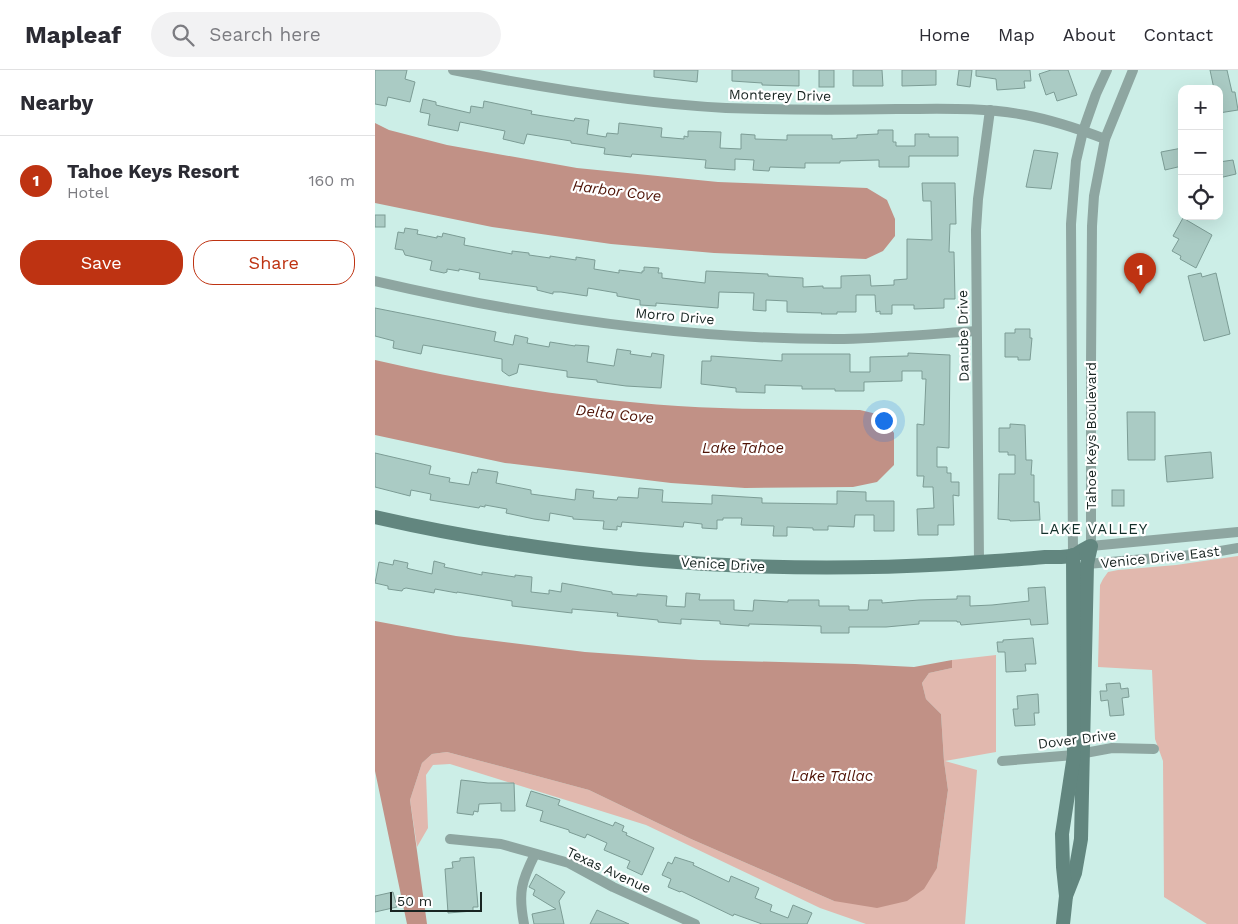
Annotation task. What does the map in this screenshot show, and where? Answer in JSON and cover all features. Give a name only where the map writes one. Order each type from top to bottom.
[{"type":"street","name":"Monterey Drive","points":[[453,70],[594,96],[726,108],[953,108],[990,110],[1024,115],[1105,138]]},
{"type":"street","name":"Tahoe Keys Boulevard","points":[[1066,896],[1075,873],[1081,839],[1073,555],[1071,224],[1076,161],[1083,131],[1107,70]]},
{"type":"street","name":"Tahoe Keys Boulevard","points":[[1063,924],[1066,896],[1062,834],[1078,754],[1087,564],[1091,546],[1092,226],[1094,196],[1105,138],[1133,70]]},
{"type":"street","name":"Danube Drive","points":[[979,562],[975,230],[990,110]]},
{"type":"street","name":"Morro Drive","points":[[375,281],[425,293],[540,314],[685,331],[752,336],[844,339],[976,332]]},
{"type":"street","name":"Venice Drive","points":[[375,517],[501,542],[658,561],[846,568],[979,562],[1073,555]]},
{"type":"street","name":"Venice Drive East","points":[[1073,555],[1091,546],[1238,532]]},
{"type":"street","name":"Venice Drive East","points":[[1073,555],[1087,564],[1203,554],[1238,548]]},
{"type":"street","name":"Dover Drive","points":[[1002,761],[1078,754],[1112,748],[1154,749]]},
{"type":"street","name":"Texas Avenue","points":[[450,839],[501,844],[569,863],[613,887],[695,924]]},
{"type":"street","points":[[523,924],[521,892],[524,876],[535,854]]},
{"type":"shaded area","points":[[1238,556],[1238,924],[1207,924],[1164,897],[1163,761],[1155,739],[1152,670],[1098,667],[1100,585],[1108,572]]},
{"type":"shaded area","points":[[996,655],[996,752],[945,761],[977,770],[965,924],[866,924],[820,908],[646,825],[450,764],[433,765],[426,775],[428,828],[417,847],[410,800],[422,763],[432,754],[447,752],[589,790],[691,839],[834,901],[937,868],[948,790],[944,761],[941,714],[926,699],[922,683],[929,673],[952,668],[952,660]]},
{"type":"water","name":"Harbor Cove","points":[[375,123],[389,130],[447,145],[577,168],[718,182],[867,188],[887,200],[895,219],[895,236],[883,251],[866,259],[714,253],[611,244],[492,227],[375,203]]},
{"type":"water","name":"Lake Tahoe","points":[[375,360],[488,383],[640,403],[746,409],[860,410],[881,415],[894,433],[894,465],[877,482],[853,487],[745,488],[671,483],[505,463],[375,435]]},
{"type":"water","name":"Lake Tallac","points":[[375,621],[456,636],[585,652],[699,660],[914,667],[952,660],[952,668],[929,673],[922,683],[926,699],[941,714],[948,790],[937,868],[924,889],[907,901],[877,908],[834,901],[691,839],[589,790],[447,752],[432,754],[422,763],[410,800],[427,924],[407,924],[375,771]]},
{"type":"building","points":[[375,70],[407,70],[405,79],[415,82],[410,102],[388,97],[386,106],[375,104]]},
{"type":"building","points":[[654,70],[698,70],[697,82],[654,77]]},
{"type":"building","points":[[732,70],[799,70],[799,86],[762,85],[762,83],[732,81]]},
{"type":"building","points":[[819,70],[834,70],[834,87],[819,87]]},
{"type":"building","points":[[853,70],[882,70],[883,86],[853,86]]},
{"type":"building","points":[[902,70],[936,70],[936,85],[902,86]]},
{"type":"building","points":[[959,70],[972,70],[970,87],[957,85]]},
{"type":"building","points":[[976,70],[1030,70],[1031,81],[1024,81],[1025,88],[997,90],[996,79],[976,76]]},
{"type":"building","points":[[1051,70],[1068,70],[1077,95],[1057,101],[1054,92],[1046,95],[1039,74]]},
{"type":"building","points":[[1210,70],[1227,70],[1232,92],[1235,92],[1238,110],[1223,112],[1223,85],[1213,85]]},
{"type":"building","points":[[423,99],[436,102],[436,105],[470,113],[471,106],[483,108],[484,101],[532,111],[531,114],[574,121],[575,118],[589,120],[587,134],[606,137],[607,133],[618,134],[619,123],[662,128],[661,137],[684,139],[684,136],[688,137],[688,131],[721,132],[720,148],[741,149],[741,134],[755,135],[755,139],[787,140],[787,135],[832,135],[832,139],[857,138],[857,135],[878,134],[878,130],[893,130],[893,142],[896,142],[896,146],[915,146],[915,134],[929,134],[929,137],[958,137],[958,156],[909,156],[909,167],[879,167],[879,160],[840,161],[840,163],[805,163],[805,168],[770,167],[769,171],[753,170],[754,160],[735,159],[735,170],[705,168],[706,160],[632,154],[631,157],[604,154],[605,148],[527,134],[524,144],[503,139],[505,131],[460,122],[458,131],[428,125],[430,114],[420,112]]},
{"type":"building","points":[[1178,149],[1178,167],[1165,170],[1161,152]]},
{"type":"building","points":[[1034,150],[1058,153],[1051,189],[1026,187]]},
{"type":"building","points":[[1233,160],[1236,174],[1223,177],[1223,161]]},
{"type":"building","points":[[922,183],[955,183],[956,224],[950,224],[949,252],[954,252],[955,299],[944,299],[944,308],[914,309],[914,305],[892,305],[892,314],[880,314],[880,311],[876,312],[875,295],[856,295],[856,312],[821,314],[787,312],[787,301],[766,300],[766,311],[753,310],[754,293],[719,292],[718,308],[656,303],[656,306],[640,305],[640,300],[617,296],[617,293],[588,288],[587,296],[561,292],[553,292],[553,294],[537,290],[537,287],[479,279],[480,273],[459,269],[459,271],[447,269],[447,272],[444,273],[430,270],[432,261],[405,255],[403,250],[395,249],[398,232],[404,233],[405,228],[418,230],[417,234],[437,238],[437,236],[442,237],[443,233],[465,238],[464,245],[512,254],[512,251],[550,258],[550,256],[576,260],[576,257],[595,260],[594,269],[619,273],[619,270],[642,273],[644,267],[659,268],[658,273],[662,273],[662,278],[705,283],[706,271],[768,274],[768,276],[803,278],[803,287],[823,286],[823,288],[841,288],[841,276],[870,275],[871,286],[894,285],[894,280],[907,279],[907,239],[932,240],[931,201],[923,201]]},
{"type":"building","points":[[375,215],[385,215],[385,227],[375,227]]},
{"type":"building","points":[[1182,220],[1186,220],[1212,235],[1196,268],[1180,259],[1181,256],[1172,251],[1179,239],[1173,236]]},
{"type":"building","points":[[1201,273],[1202,277],[1216,273],[1230,334],[1204,341],[1188,276]]},
{"type":"building","points":[[375,308],[496,332],[494,341],[513,345],[515,335],[528,338],[527,343],[549,347],[550,342],[589,346],[587,362],[614,366],[617,349],[631,351],[630,354],[651,357],[652,353],[664,355],[661,388],[626,386],[597,382],[597,380],[567,377],[567,371],[519,364],[517,373],[509,376],[502,371],[502,359],[423,345],[421,354],[393,348],[394,341],[375,336]]},
{"type":"building","points":[[1015,329],[1030,329],[1030,338],[1032,338],[1030,360],[1018,360],[1018,357],[1005,357],[1005,333],[1015,333]]},
{"type":"building","points":[[908,353],[950,355],[949,448],[937,447],[937,467],[947,467],[947,473],[951,473],[951,482],[959,482],[959,496],[953,495],[954,525],[938,525],[938,535],[918,535],[917,509],[934,508],[933,487],[923,487],[924,476],[917,476],[917,424],[924,425],[926,379],[922,379],[922,371],[902,371],[902,381],[864,382],[864,391],[802,389],[802,386],[765,385],[765,393],[736,392],[736,388],[701,384],[702,361],[711,361],[711,356],[782,361],[782,354],[850,354],[850,372],[870,372],[870,357],[908,356]]},
{"type":"building","points":[[1127,412],[1155,412],[1155,460],[1128,460]]},
{"type":"building","points":[[1010,424],[1025,425],[1026,460],[1032,460],[1031,475],[1034,475],[1034,502],[1039,502],[1040,520],[1010,521],[998,519],[999,474],[1015,474],[1015,455],[1008,455],[1008,452],[999,452],[999,428],[1010,428]]},
{"type":"building","points":[[1211,452],[1213,478],[1167,482],[1165,456]]},
{"type":"building","points":[[375,453],[431,466],[429,474],[450,478],[449,482],[469,485],[472,472],[477,473],[478,469],[498,472],[496,483],[531,490],[531,494],[575,500],[576,489],[594,491],[593,498],[617,500],[618,497],[638,498],[639,488],[663,490],[662,502],[712,504],[712,495],[762,498],[762,503],[837,504],[837,491],[866,492],[866,501],[894,501],[894,531],[874,531],[874,515],[855,515],[854,527],[828,526],[828,530],[813,530],[813,528],[787,527],[787,536],[773,536],[774,526],[741,525],[742,518],[723,518],[723,520],[717,520],[717,529],[702,528],[702,524],[684,522],[683,527],[622,522],[621,527],[617,526],[617,530],[603,529],[604,521],[573,519],[573,517],[550,513],[549,521],[534,519],[506,513],[507,509],[485,505],[485,507],[480,506],[479,508],[430,500],[431,494],[411,490],[410,496],[375,487]]},
{"type":"building","points":[[1112,490],[1124,490],[1124,506],[1112,506]]},
{"type":"building","points":[[394,560],[408,563],[407,568],[432,574],[434,561],[445,564],[444,567],[482,575],[482,572],[515,577],[515,575],[532,577],[531,592],[549,594],[549,590],[561,592],[562,583],[612,592],[612,594],[667,596],[666,606],[685,607],[686,593],[700,594],[699,600],[734,600],[734,610],[753,611],[754,600],[788,602],[788,600],[819,600],[819,606],[849,606],[849,610],[868,610],[869,600],[882,600],[882,603],[957,599],[957,596],[970,596],[970,606],[992,605],[1029,601],[1028,588],[1045,587],[1048,624],[1031,625],[1030,619],[961,625],[957,621],[919,621],[919,624],[886,627],[849,627],[849,633],[821,633],[821,626],[749,624],[749,626],[720,624],[720,621],[681,619],[681,624],[658,622],[658,620],[617,616],[618,613],[572,609],[572,613],[512,606],[512,601],[435,589],[434,593],[406,588],[402,591],[388,589],[388,586],[375,583],[379,562],[393,565]]},
{"type":"building","points":[[1033,638],[1036,664],[1025,664],[1026,671],[1006,672],[1005,652],[998,652],[997,642]]},
{"type":"building","points":[[1120,683],[1121,689],[1128,688],[1129,697],[1122,698],[1124,715],[1110,716],[1108,700],[1101,701],[1100,691],[1107,691],[1106,684]]},
{"type":"building","points":[[1038,694],[1039,713],[1034,713],[1035,725],[1015,726],[1013,709],[1018,709],[1017,696]]},
{"type":"building","points":[[461,780],[514,783],[515,811],[501,811],[501,803],[479,804],[478,812],[474,811],[473,815],[457,813]]},
{"type":"building","points":[[531,791],[560,800],[558,805],[613,826],[615,822],[624,826],[622,831],[627,833],[626,835],[654,848],[642,875],[627,868],[630,861],[604,850],[607,843],[587,834],[585,838],[569,832],[569,830],[540,821],[543,811],[526,806]]},
{"type":"building","points":[[474,857],[478,907],[473,907],[473,911],[448,913],[445,869],[453,868],[452,862],[460,861],[460,858]]},
{"type":"building","points":[[675,857],[694,863],[693,865],[729,882],[731,876],[759,888],[755,898],[772,905],[770,911],[788,918],[793,905],[812,913],[807,924],[762,924],[734,914],[733,916],[681,891],[668,887],[671,879],[662,875],[668,862],[672,864]]},
{"type":"building","points":[[536,874],[565,892],[559,901],[564,924],[534,924],[532,914],[556,909],[533,895],[535,890],[529,887]]},
{"type":"building","points":[[393,892],[397,907],[375,912],[375,896]]},
{"type":"building","points":[[597,910],[629,924],[590,924]]},
{"type":"place","name":"Tahoe Keys Resort","points":[[1140,294]]},
{"type":"district","name":"LAKE VALLEY","points":[[1094,529]]},
{"type":"water label","name":"Delta Cove","points":[[615,414]]}]
